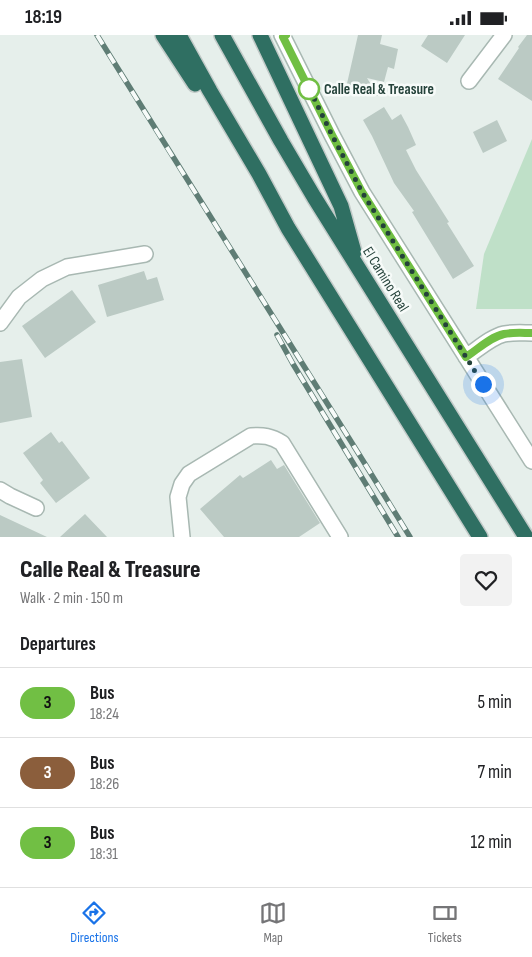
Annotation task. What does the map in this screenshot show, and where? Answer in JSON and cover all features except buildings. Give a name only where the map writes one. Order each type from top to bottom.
[{"type":"highway","points":[[163,35],[288,228],[480,537]]},
{"type":"highway","points":[[179,35],[288,228]]},
{"type":"highway","name":"El Camino Real","points":[[222,35],[300,173],[526,537]]},
{"type":"highway","points":[[260,35],[342,206],[359,268]]},
{"type":"street","points":[[284,35],[332,135],[362,192],[532,461]]},
{"type":"street","points":[[469,81],[504,35]]},
{"type":"street","points":[[0,323],[19,297],[42,279],[67,267],[145,254]]},
{"type":"street","points":[[466,357],[502,334],[532,333]]},
{"type":"street","points":[[182,537],[178,497],[182,484],[190,474],[251,436],[262,435],[273,437],[282,443],[340,537]]},
{"type":"street","points":[[0,490],[10,497],[36,508]]},
{"type":"green space","points":[[532,139],[532,309],[476,309],[484,254]]},
{"type":"railway","points":[[97,35],[410,537]]},
{"type":"railway","points":[[277,335],[398,537]]},
{"type":"bus line","name":"3","points":[[286,35],[283,37],[362,192],[466,357],[502,334],[532,333]]},
{"type":"place","name":"Calle Real & Treasure","points":[[309,89]]},
{"type":"route","points":[[309,89],[308,86],[362,192],[483,384]]}]
